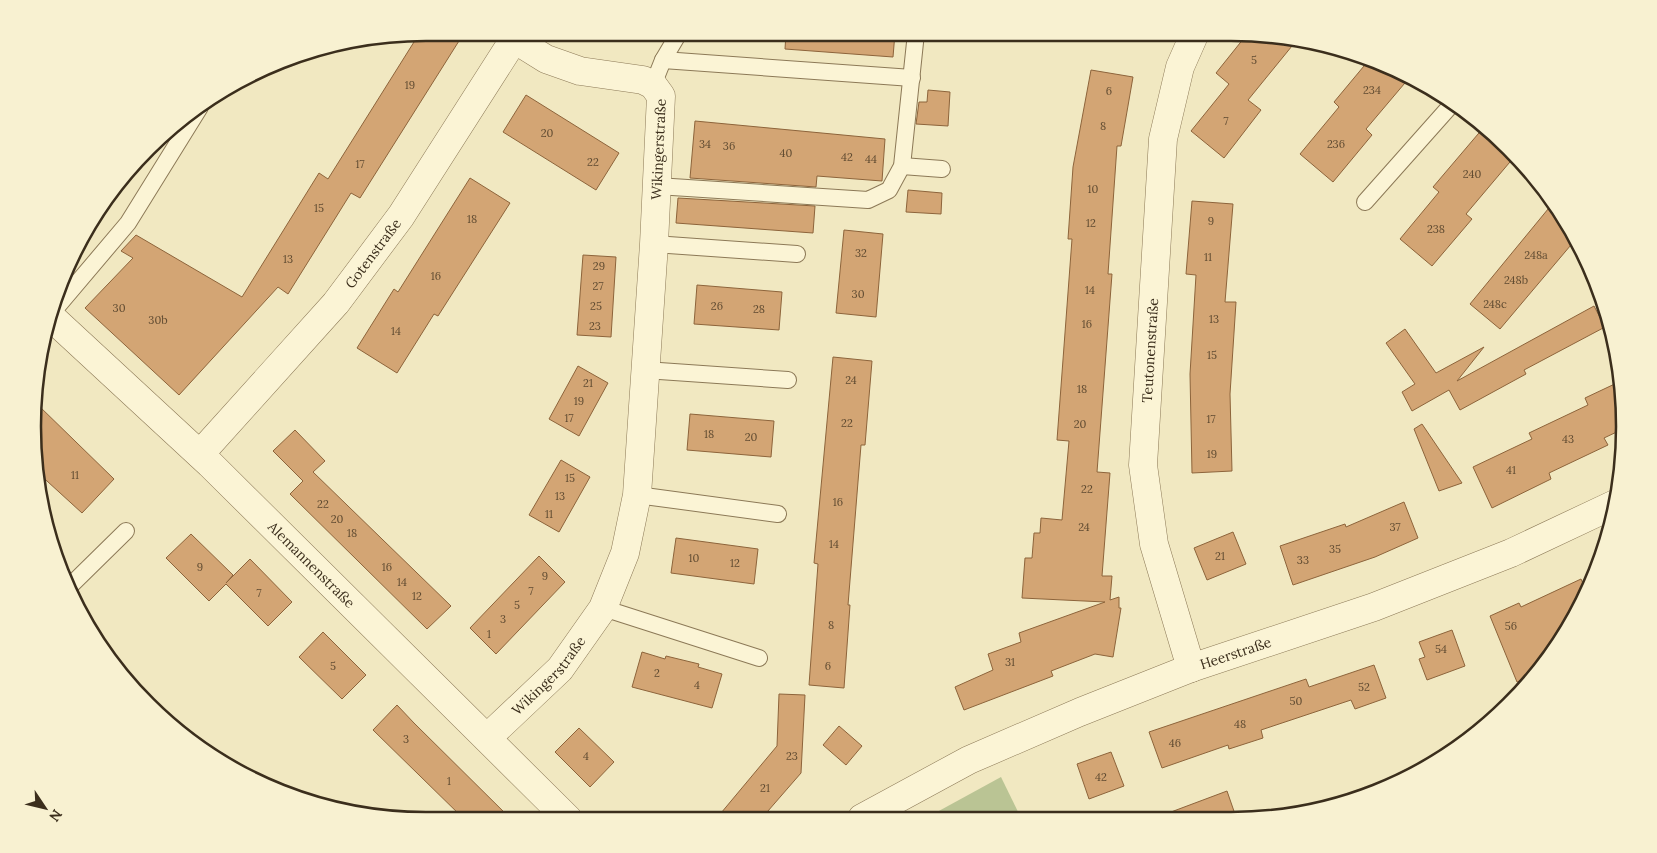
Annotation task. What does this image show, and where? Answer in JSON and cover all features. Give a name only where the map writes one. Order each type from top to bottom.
[{"type":"street","name":"Gotenstraße","points":[[200,454],[336,303],[401,216],[513,41]]},
{"type":"street","name":"Wikingerstraße","points":[[487,738],[560,669],[603,608],[625,553],[637,494],[654,244],[661,96],[653,85],[644,80],[580,71],[546,59],[523,41]]},
{"type":"street","name":"Teutonenstraße","points":[[1191,41],[1180,68],[1163,139],[1143,465],[1154,544],[1191,668]]},
{"type":"street","name":"Alemannenstraße","points":[[56,320],[200,454],[561,812]]},
{"type":"street","name":"Heerstraße","points":[[873,812],[969,760],[1080,712],[1191,668],[1374,607],[1511,553],[1607,508]]},
{"type":"lane","points":[[653,85],[663,60],[674,41]]},
{"type":"lane","points":[[656,186],[868,200],[889,190],[902,166],[915,41]]},
{"type":"lane","points":[[663,60],[912,78]]},
{"type":"lane","points":[[1364,202],[1448,108]]},
{"type":"lane","points":[[63,301],[128,224],[191,122]]},
{"type":"lane","points":[[902,166],[942,169]]},
{"type":"lane","points":[[654,244],[797,254]]},
{"type":"lane","points":[[645,370],[788,380]]},
{"type":"lane","points":[[637,494],[778,514]]},
{"type":"lane","points":[[74,582],[126,531]]},
{"type":"lane","points":[[603,608],[759,658]]},
{"type":"green space","points":[[1001,777],[1018,812],[937,812]]},
{"type":"building","points":[[414,41],[459,41],[360,198],[351,193],[288,294],[278,287],[179,395],[85,308],[133,258],[121,251],[136,235],[242,297],[319,173],[328,179]]},
{"type":"building","points":[[786,41],[894,41],[893,57],[785,49]]},
{"type":"building","points":[[1241,41],[1291,47],[1248,100],[1261,110],[1224,158],[1191,131],[1229,84],[1216,73]]},
{"type":"building","points":[[1364,66],[1405,83],[1366,129],[1372,135],[1333,182],[1300,154],[1339,107],[1334,102]]},
{"type":"building","points":[[1091,70],[1133,77],[1121,146],[1117,146],[1108,274],[1112,274],[1097,472],[1110,473],[1102,576],[1112,576],[1110,600],[1119,597],[1119,608],[1121,608],[1113,657],[1095,654],[1051,671],[1053,676],[964,710],[955,687],[993,670],[988,654],[1021,642],[1019,633],[1105,602],[1022,598],[1025,558],[1032,558],[1034,533],[1040,533],[1041,518],[1062,520],[1069,441],[1057,440],[1072,239],[1068,239],[1073,167]]},
{"type":"building","points":[[928,90],[950,92],[948,126],[916,124],[919,102],[927,102]]},
{"type":"building","points":[[526,95],[619,153],[596,190],[503,132]]},
{"type":"building","points":[[695,121],[885,139],[882,181],[817,176],[816,187],[690,178]]},
{"type":"building","points":[[1479,132],[1510,162],[1466,214],[1472,219],[1432,266],[1400,239],[1439,192],[1433,187]]},
{"type":"building","points":[[470,178],[510,203],[438,316],[434,314],[397,373],[357,348],[394,289],[398,292]]},
{"type":"building","points":[[908,190],[942,193],[941,214],[906,212]]},
{"type":"building","points":[[678,198],[815,206],[813,233],[676,223]]},
{"type":"building","points":[[1192,201],[1233,204],[1225,302],[1236,302],[1230,394],[1232,471],[1192,473],[1190,374],[1196,275],[1186,274]]},
{"type":"building","points":[[1548,209],[1570,246],[1500,329],[1470,304]]},
{"type":"building","points":[[844,230],[883,234],[876,317],[836,313]]},
{"type":"building","points":[[583,255],[616,257],[611,337],[577,335]]},
{"type":"building","points":[[697,285],[782,292],[779,330],[694,324]]},
{"type":"building","points":[[1594,306],[1600,316],[1603,328],[1524,370],[1526,374],[1460,410],[1449,390],[1412,411],[1402,392],[1415,384],[1386,343],[1405,329],[1436,373],[1484,347],[1457,381]]},
{"type":"building","points":[[833,357],[872,361],[865,445],[861,445],[848,605],[850,605],[844,688],[809,685],[818,564],[814,563]]},
{"type":"building","points":[[578,366],[608,383],[579,436],[549,419]]},
{"type":"building","points":[[1613,385],[1616,432],[1604,438],[1608,445],[1549,473],[1551,479],[1492,508],[1473,467],[1532,439],[1529,433],[1588,405],[1585,398]]},
{"type":"building","points":[[42,409],[114,479],[82,513],[45,480],[42,452]]},
{"type":"building","points":[[690,414],[774,421],[771,457],[687,450]]},
{"type":"building","points":[[1422,424],[1462,483],[1439,491],[1414,429]]},
{"type":"building","points":[[295,430],[325,461],[313,472],[451,606],[427,629],[290,494],[303,481],[273,451]]},
{"type":"building","points":[[561,460],[590,477],[559,532],[529,515]]},
{"type":"building","points":[[1404,502],[1418,538],[1375,557],[1293,585],[1280,546],[1345,524],[1346,527]]},
{"type":"building","points":[[1233,532],[1246,564],[1207,580],[1194,548]]},
{"type":"building","points":[[191,534],[233,575],[226,583],[250,559],[292,602],[268,626],[226,584],[209,601],[166,558]]},
{"type":"building","points":[[676,538],[758,549],[754,584],[671,573]]},
{"type":"building","points":[[539,556],[565,582],[496,654],[470,628]]},
{"type":"building","points":[[1581,579],[1582,582],[1551,641],[1520,681],[1517,682],[1490,616],[1519,603],[1521,607]]},
{"type":"building","points":[[1452,630],[1465,666],[1427,680],[1419,659],[1425,657],[1419,642]]},
{"type":"building","points":[[323,632],[366,675],[342,699],[299,657]]},
{"type":"building","points":[[642,652],[665,659],[666,656],[699,664],[698,667],[722,674],[712,708],[632,687]]},
{"type":"building","points":[[1374,665],[1386,698],[1355,709],[1351,700],[1261,730],[1263,738],[1229,749],[1228,745],[1162,768],[1149,732],[1306,679],[1309,687]]},
{"type":"building","points":[[779,694],[805,695],[801,773],[767,812],[722,812],[777,746]]},
{"type":"building","points":[[397,705],[504,812],[457,812],[373,730]]},
{"type":"building","points":[[839,726],[862,746],[846,765],[823,745]]},
{"type":"building","points":[[579,728],[614,762],[590,787],[555,752]]},
{"type":"building","points":[[1111,752],[1124,786],[1089,799],[1077,764]]},
{"type":"building","points":[[1227,791],[1234,812],[1230,812],[1171,812]]}]
